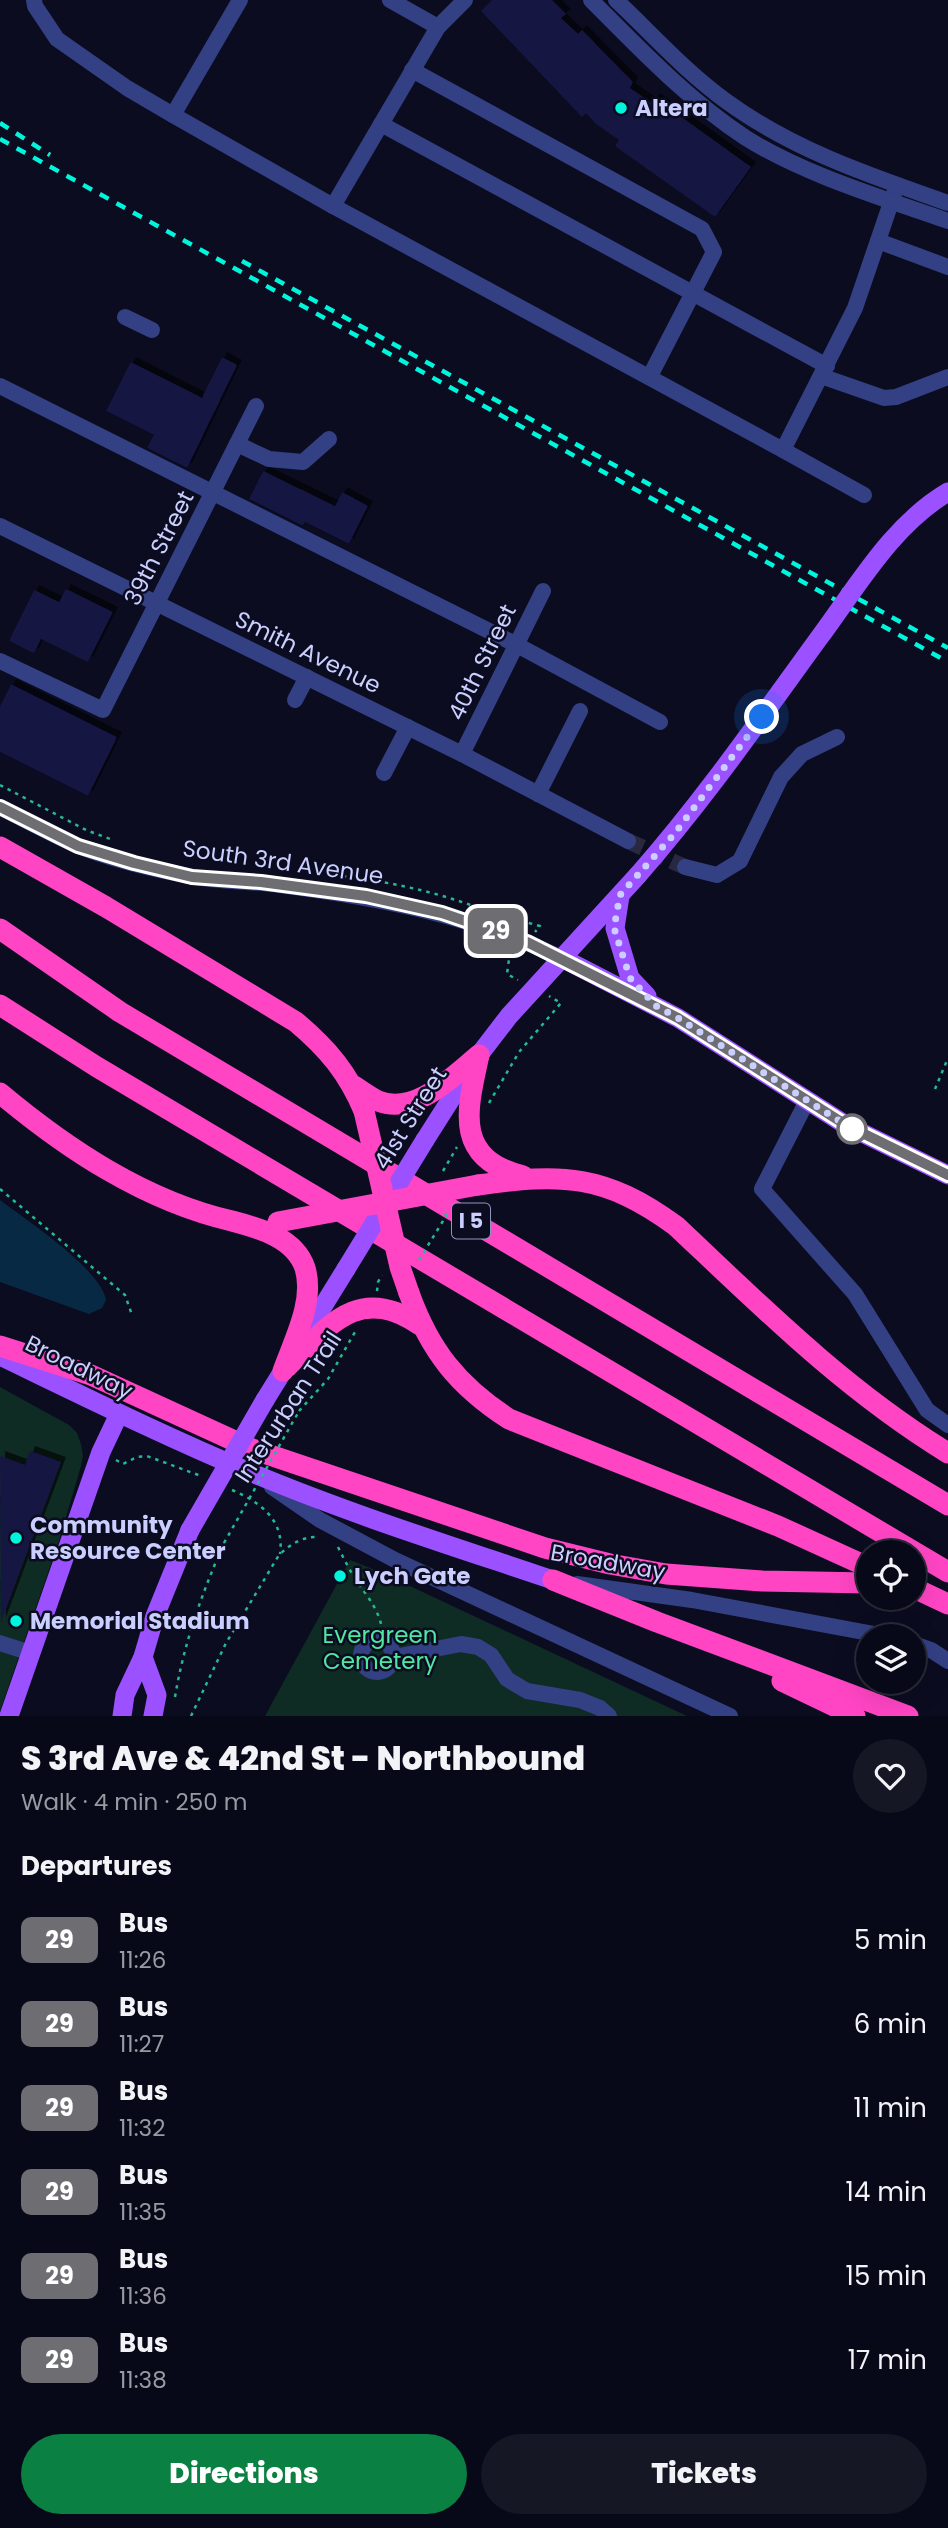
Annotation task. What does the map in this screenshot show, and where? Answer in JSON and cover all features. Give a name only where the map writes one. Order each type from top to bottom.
[{"type":"highway","points":[[0,847],[282,1012],[322,1045],[354,1086],[365,1111],[387,1203],[391,1271],[409,1293],[420,1325],[452,1373],[487,1405],[509,1419],[778,1526],[856,1562]]},
{"type":"highway","name":"I 5","points":[[0,929],[132,1019],[948,1505]]},
{"type":"highway","name":"I 5","points":[[0,1005],[132,1088],[948,1572]]},
{"type":"highway","points":[[354,1086],[377,1100],[391,1104],[410,1102],[450,1079],[479,1055]]},
{"type":"highway","points":[[479,1055],[468,1110],[465,1144],[498,1168],[529,1178]]},
{"type":"highway","points":[[0,1093],[72,1148],[142,1188],[192,1210],[248,1225],[286,1242],[305,1268],[308,1294],[283,1371]]},
{"type":"highway","points":[[248,1225],[529,1178],[558,1178],[591,1183],[631,1197],[676,1226],[807,1350],[865,1396],[948,1453]]},
{"type":"highway","points":[[283,1371],[332,1324],[349,1312],[378,1307],[403,1313],[420,1325]]},
{"type":"highway","points":[[0,1346],[91,1375],[252,1449],[545,1548],[666,1574],[762,1581],[856,1583]]},
{"type":"highway","points":[[553,1580],[908,1716]]},
{"type":"highway","points":[[926,1582],[948,1582]]},
{"type":"highway","points":[[926,1594],[948,1604]]},
{"type":"highway","points":[[657,1622],[855,1716]]},
{"type":"main road","name":"41st Street","points":[[122,1716],[125,1695],[143,1657],[155,1616],[190,1530],[265,1400],[479,1055],[534,987],[638,875],[705,795],[888,544],[929,503],[948,492]]},
{"type":"main road","points":[[620,895],[614,928],[630,978],[656,1006]]},
{"type":"main road","points":[[562,958],[678,1018],[857,1131],[948,1175]]},
{"type":"main road","name":"Broadway","points":[[0,1356],[252,1474],[386,1524],[553,1580]]},
{"type":"main road","points":[[9,1716],[101,1452],[119,1414]]},
{"type":"main road","points":[[143,1657],[157,1695],[153,1716]]},
{"type":"street","points":[[34,0],[35,6],[57,39],[139,95],[333,206],[650,376],[864,495]]},
{"type":"street","points":[[173,115],[240,0]]},
{"type":"street","points":[[390,0],[438,27]]},
{"type":"street","points":[[333,206],[438,27],[465,0]]},
{"type":"street","points":[[591,0],[690,97],[748,138],[781,157],[894,193],[948,203]]},
{"type":"street","points":[[617,0],[700,80],[727,102],[810,151],[948,221]]},
{"type":"street","points":[[412,70],[702,229],[715,252],[650,376]]},
{"type":"street","points":[[382,124],[694,294],[824,371],[884,398],[896,397],[948,377]]},
{"type":"street","points":[[783,450],[855,308],[894,193]]},
{"type":"street","points":[[878,242],[948,267]]},
{"type":"street","points":[[125,317],[152,330]]},
{"type":"street","points":[[0,386],[517,645],[660,722]]},
{"type":"street","name":"39th Street","points":[[0,661],[103,710],[256,406]]},
{"type":"street","points":[[237,444],[269,459],[303,463],[329,439]]},
{"type":"street","name":"Smith Avenue","points":[[0,526],[462,754],[628,841]]},
{"type":"street","name":"40th Street","points":[[462,754],[543,591]]},
{"type":"street","points":[[295,700],[307,677]]},
{"type":"street","points":[[538,794],[580,711]]},
{"type":"street","points":[[384,773],[408,727]]},
{"type":"street","points":[[685,867],[717,875],[740,861],[781,777],[802,754],[837,737]]},
{"type":"street","name":"South 3rd Avenue","points":[[0,807],[78,846],[134,863],[192,877],[261,882],[366,896],[442,913],[527,942],[562,958]]},
{"type":"street","points":[[807,1101],[762,1189],[855,1294],[928,1410],[948,1424]]},
{"type":"street","name":"Broadway","points":[[252,1474],[341,1537],[730,1716]]},
{"type":"street","name":"Broadway","points":[[553,1580],[692,1600],[856,1630]]},
{"type":"street","points":[[372,1640],[383,1640],[391,1646],[393,1662],[385,1670],[375,1672],[365,1667],[360,1657],[363,1647],[372,1640]]},
{"type":"street","points":[[0,1643],[31,1653]]},
{"type":"street","points":[[394,1657],[461,1644],[478,1647],[491,1656],[507,1679],[527,1691],[580,1700],[600,1708],[609,1716]]},
{"type":"street","points":[[926,1648],[948,1661]]},
{"type":"path","points":[[0,785],[86,830],[121,843]]},
{"type":"path","points":[[299,871],[350,876],[406,886],[441,894],[478,908]]},
{"type":"path","points":[[486,1113],[506,1070],[561,1003],[507,975],[509,959],[540,926],[490,912]]},
{"type":"path","points":[[935,1089],[948,1058]]},
{"type":"path","points":[[378,1307],[378,1282],[391,1271],[417,1263],[446,1216],[440,1192],[440,1176],[465,1144]]},
{"type":"path","points":[[0,1189],[125,1295],[132,1315]]},
{"type":"path","name":"Interurban Trail","points":[[174,1703],[186,1642],[224,1544],[299,1411],[328,1379],[355,1332],[372,1322],[378,1307]]},
{"type":"path","points":[[191,1716],[226,1643],[279,1555],[299,1540],[312,1536],[341,1537],[352,1574],[378,1610],[383,1640]]},
{"type":"green space","name":"Memorial Stadium","points":[[0,1387],[69,1425],[77,1433],[83,1456],[59,1541],[0,1711]]},
{"type":"green space","name":"Evergreen Cemetery","points":[[350,1560],[378,1571],[687,1716],[265,1716]]},
{"type":"water","points":[[0,1200],[60,1246],[91,1274],[101,1287],[106,1300],[102,1308],[89,1314],[0,1282]]},
{"type":"building","name":"Altera","points":[[492,0],[552,0],[566,14],[561,18],[578,34],[582,30],[633,82],[630,88],[652,103],[655,98],[751,167],[715,217],[615,146],[619,140],[596,124],[586,113],[582,117],[481,11]]},
{"type":"building","points":[[222,357],[237,365],[187,468],[147,448],[154,435],[106,411],[131,362],[202,398]]},
{"type":"building","points":[[263,471],[335,506],[342,492],[368,506],[349,544],[305,522],[303,526],[249,499]]},
{"type":"building","points":[[66,589],[113,612],[88,662],[41,639],[34,653],[9,641],[34,590],[59,602]]},
{"type":"building","points":[[11,684],[117,737],[88,796],[0,752],[0,707]]},
{"type":"building","name":"Community Resource Center","points":[[30,1451],[61,1462],[1,1622],[0,1456],[25,1465]]},
{"type":"tunnel","points":[[628,841],[685,867]]},
{"type":"railway","points":[[0,123],[50,155]]},
{"type":"railway","points":[[0,139],[948,662]]},
{"type":"railway","points":[[242,261],[948,648]]},
{"type":"bus line","name":"29","points":[[0,807],[78,846],[134,863],[192,877],[261,882],[366,896],[442,913],[527,942],[678,1018],[846,1125],[948,1175]]},
{"type":"place","name":"Altera","points":[[621,108]]},
{"type":"place","name":"Community Resource Center","points":[[16,1538]]},
{"type":"place","name":"Lych Gate","points":[[340,1576]]},
{"type":"place","name":"Memorial Stadium","points":[[16,1621]]},
{"type":"route","points":[[762,717],[675,833],[620,895],[614,928],[630,978],[656,1006],[852,1129]]}]
